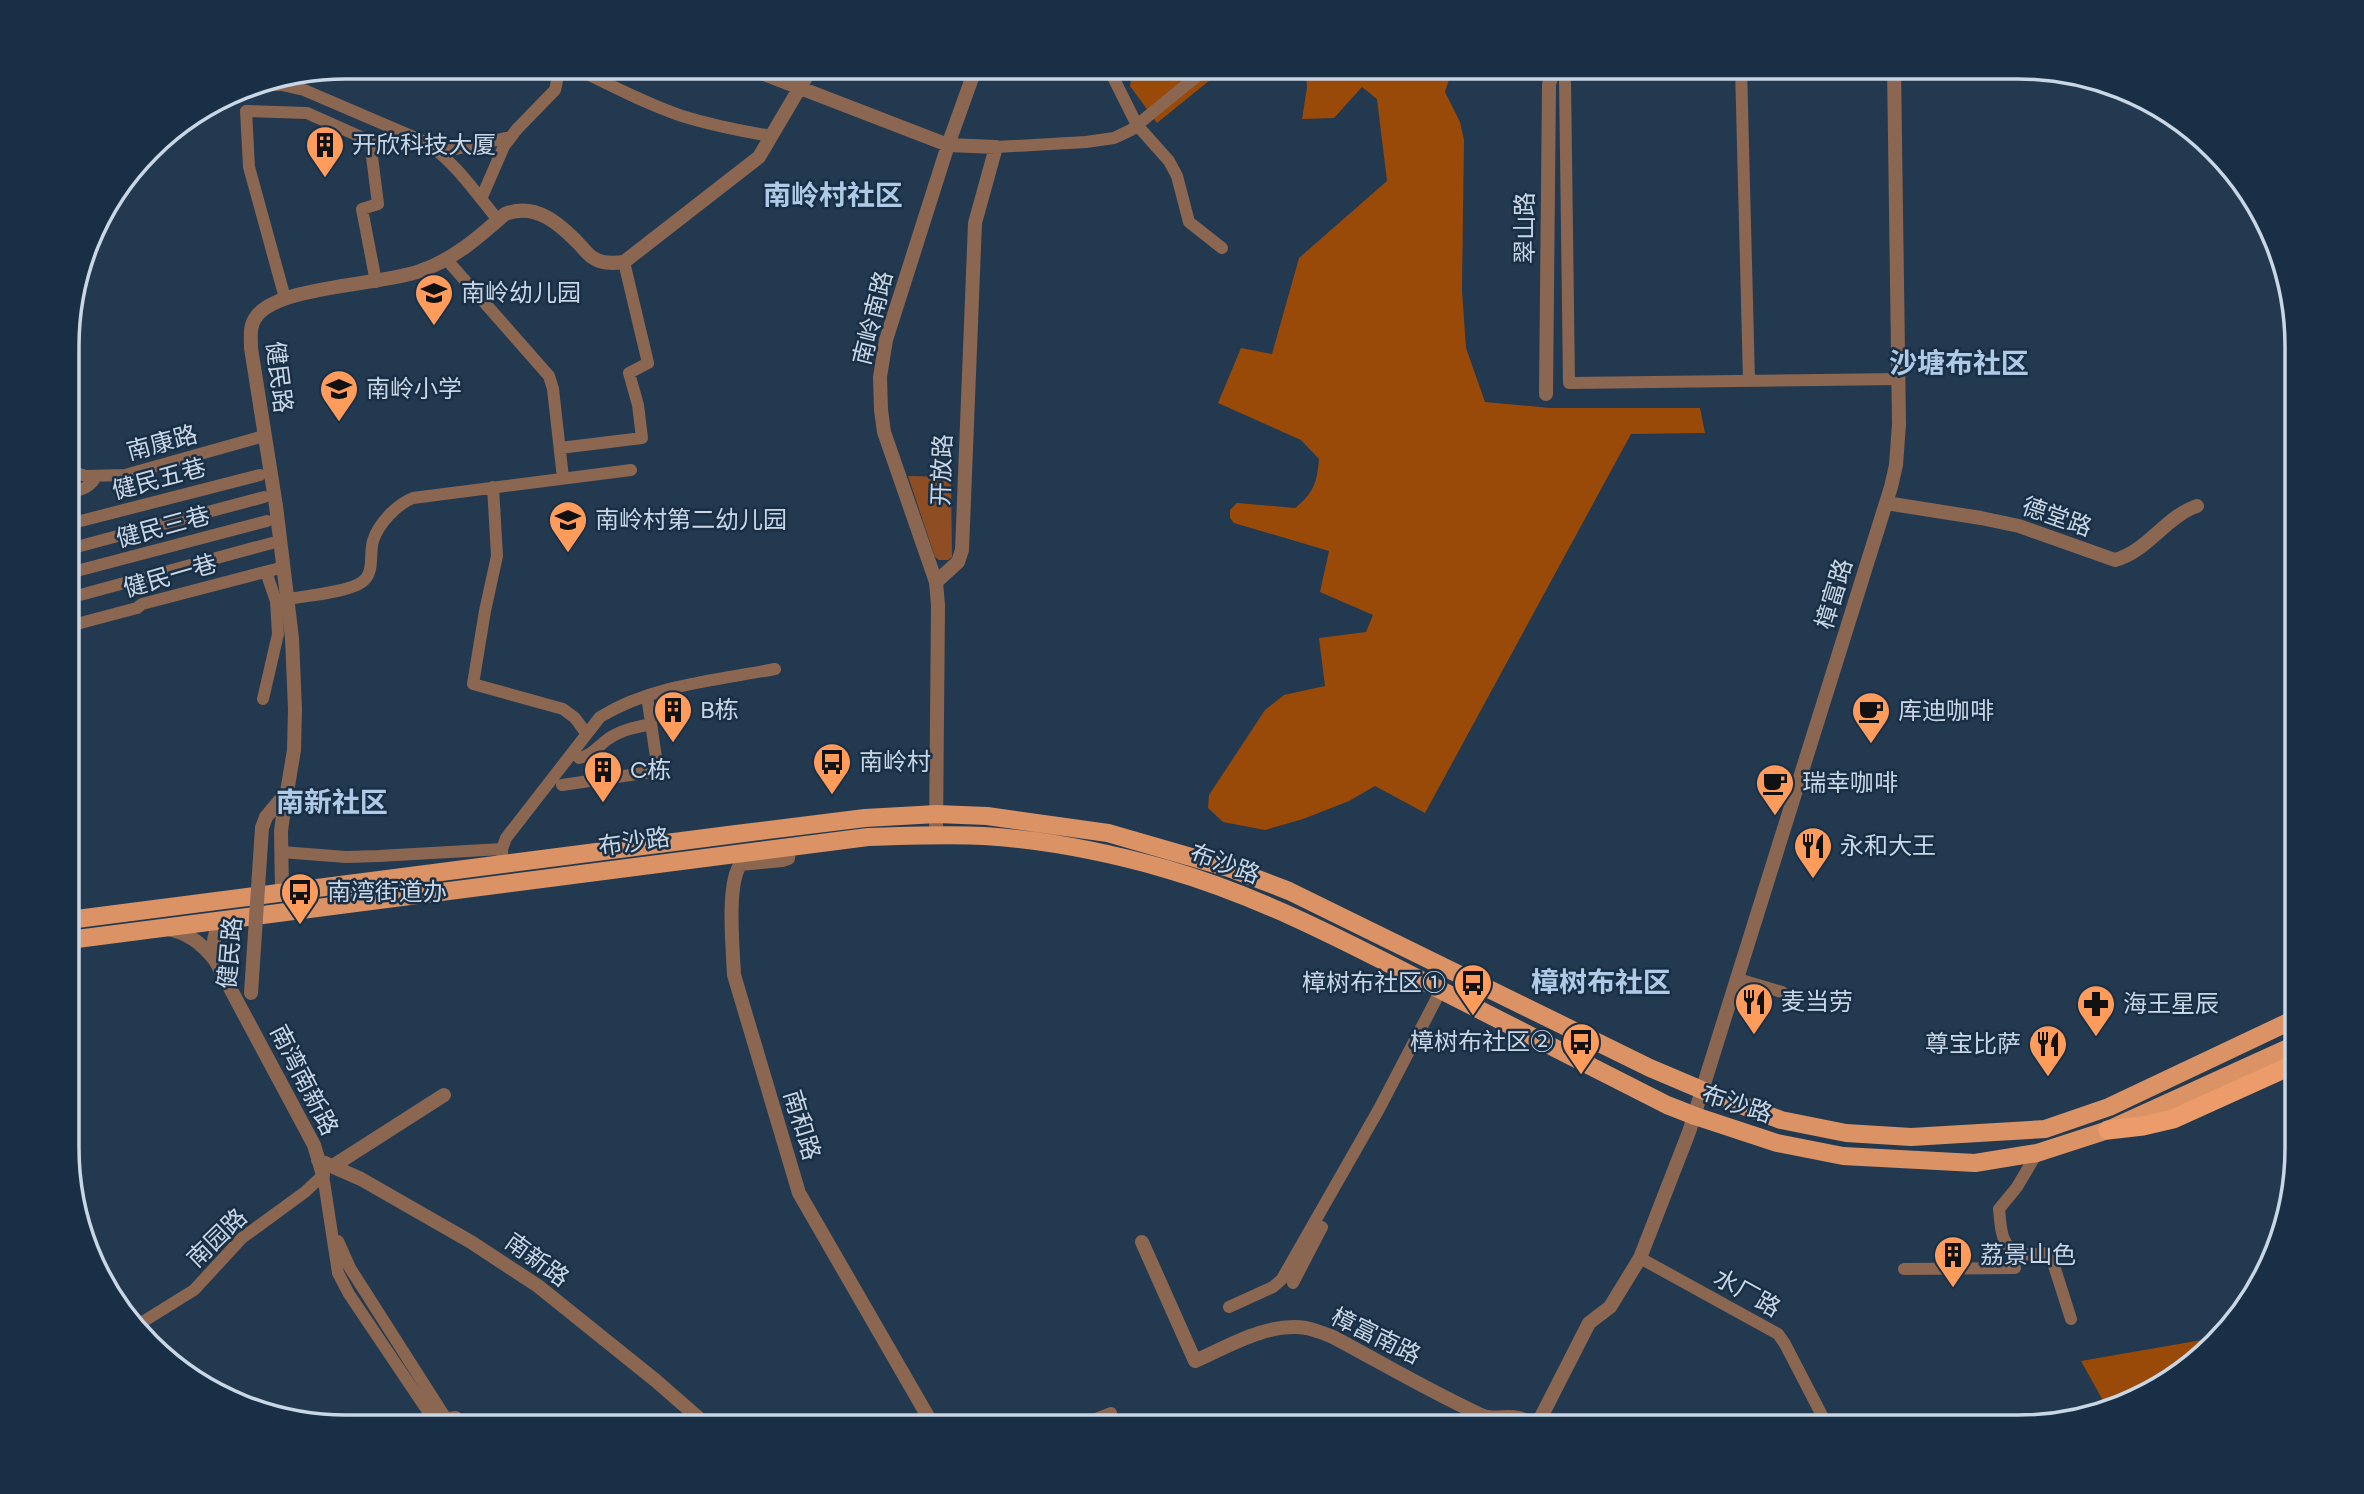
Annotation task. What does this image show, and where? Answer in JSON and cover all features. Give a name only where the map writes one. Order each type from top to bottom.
[{"type":"highway","points":[[2108,1130],[2143,1126],[2173,1118],[2285,1069]]},
{"type":"main road","name":"布沙路","points":[[79,919],[282,893],[502,856],[865,818],[937,814],[987,816],[1108,833],[1229,868],[1289,891],[1650,1068],[1703,1091],[1782,1119],[1846,1133],[1911,1137],[2045,1129],[2109,1107],[2285,1023]]},
{"type":"main road","name":"布沙路","points":[[79,939],[868,837],[984,836],[1104,854],[1166,869],[1221,887],[1277,909],[1667,1105],[1777,1143],[1843,1156],[1975,1163],[2037,1153],[2108,1130],[2285,1049]]},
{"type":"main road","points":[[1777,1143],[1782,1119]]},
{"type":"street","points":[[481,199],[504,146],[555,90],[556,79]]},
{"type":"street","points":[[599,79],[681,116],[771,136]]},
{"type":"street","points":[[779,79],[948,145],[996,147],[1114,138],[1137,125],[1192,79]]},
{"type":"street","points":[[560,448],[642,438],[638,405],[629,373],[648,363],[624,262],[759,157],[805,79]]},
{"type":"street","name":"南岭南路","points":[[936,582],[884,432],[880,377],[886,340],[971,79]]},
{"type":"street","points":[[1114,79],[1137,125],[1169,162],[1177,176],[1189,222],[1222,248]]},
{"type":"street","name":"翠山路","points":[[1546,394],[1551,79]]},
{"type":"street","points":[[1562,79],[1569,383],[1898,379]]},
{"type":"street","points":[[1741,79],[1749,381]]},
{"type":"street","name":"樟富路","points":[[1695,1116],[1886,503],[1895,465],[1898,445],[1898,379],[1894,79]]},
{"type":"street","points":[[286,86],[304,90],[423,141],[437,150],[498,220]]},
{"type":"street","points":[[285,298],[249,167],[246,111],[307,113],[370,141],[378,204],[362,209],[376,282]]},
{"type":"street","points":[[437,150],[456,149],[510,137]]},
{"type":"street","name":"开放路","points":[[936,582],[958,562],[962,550],[975,223],[996,147]]},
{"type":"street","name":"健民路","points":[[245,1015],[251,993],[262,828],[266,817],[286,792],[294,750],[295,709],[288,599],[255,382],[251,328],[254,318],[263,309],[285,298],[419,272],[447,260],[505,214],[514,210],[528,209],[546,216],[565,229],[594,259],[612,264],[624,262]]},
{"type":"street","points":[[447,260],[549,376],[553,389],[563,478]]},
{"type":"street","name":"南康路","points":[[79,474],[125,475],[264,436]]},
{"type":"street","points":[[288,599],[362,583],[372,565],[372,542],[376,533],[401,503],[413,498],[631,470]]},
{"type":"street","name":"健民五巷","points":[[79,521],[260,475]]},
{"type":"street","points":[[79,491],[94,481],[96,476]]},
{"type":"street","points":[[493,487],[497,556],[473,684],[564,709],[586,733]]},
{"type":"street","points":[[79,546],[264,497]]},
{"type":"street","name":"德堂路","points":[[1886,503],[2019,526],[2115,560],[2137,551],[2178,516],[2197,506]]},
{"type":"street","name":"健民三巷","points":[[79,570],[267,521]]},
{"type":"street","points":[[79,595],[272,543]]},
{"type":"street","name":"健民一巷","points":[[79,623],[284,567]]},
{"type":"street","points":[[262,699],[261,679],[278,634],[276,601],[266,572]]},
{"type":"street","points":[[936,582],[936,835]]},
{"type":"street","points":[[281,852],[346,857],[502,856],[506,838],[600,717],[620,704],[667,689],[775,669]]},
{"type":"street","points":[[562,785],[577,786],[637,778],[658,771],[648,696]]},
{"type":"street","points":[[579,758],[589,756],[613,743],[630,728],[652,724]]},
{"type":"street","points":[[282,893],[282,817],[286,792]]},
{"type":"street","name":"南和路","points":[[789,847],[788,858],[741,864],[736,870],[733,882],[734,975],[799,1193],[927,1415]]},
{"type":"street","points":[[215,960],[214,936],[218,926],[225,921]]},
{"type":"street","name":"南湾南新路","points":[[167,928],[193,938],[215,960],[314,1145],[318,1160],[328,1170],[332,1229],[350,1268],[434,1415]]},
{"type":"street","points":[[1738,979],[1782,992]]},
{"type":"street","points":[[1293,1283],[1444,991]]},
{"type":"street","points":[[1229,1307],[1273,1287],[1282,1279],[1444,991]]},
{"type":"street","points":[[328,1170],[444,1096]]},
{"type":"street","name":"樟富南路","points":[[1542,1415],[1590,1322],[1610,1307],[1640,1258],[1695,1116]]},
{"type":"street","points":[[2037,1153],[2017,1187],[1999,1209],[2002,1236],[2006,1245],[2019,1255],[2050,1253],[2071,1319]]},
{"type":"street","name":"南园路","points":[[143,1322],[194,1290],[242,1238],[305,1192],[328,1170]]},
{"type":"street","name":"南新路","points":[[328,1170],[361,1179],[471,1242],[538,1286],[695,1415]]},
{"type":"street","name":"樟富南路","points":[[1142,1242],[1195,1361],[1257,1334],[1278,1328],[1309,1329],[1333,1337],[1480,1415]]},
{"type":"street","name":"水厂路","points":[[1640,1258],[1778,1334],[1786,1344],[1822,1415]]},
{"type":"street","points":[[1904,1269],[2015,1268]]},
{"type":"street","points":[[1106,1415],[1111,1413]]},
{"type":"shaded area","points":[[1131,79],[1211,79],[1157,123],[1130,86]]},
{"type":"shaded area","points":[[1307,79],[1449,79],[1445,92],[1460,122],[1464,140],[1462,291],[1466,348],[1485,402],[1550,408],[1700,408],[1705,433],[1631,434],[1425,813],[1375,786],[1349,801],[1265,830],[1223,822],[1208,808],[1209,795],[1265,710],[1284,695],[1325,686],[1319,638],[1366,632],[1373,615],[1320,592],[1329,551],[1234,523],[1230,518],[1230,510],[1237,503],[1295,508],[1313,486],[1319,459],[1301,440],[1218,403],[1241,348],[1272,354],[1299,258],[1387,181],[1377,99],[1362,87],[1334,118],[1302,119]]},
{"type":"shaded area","points":[[908,476],[951,477],[952,557],[948,560],[935,557]]},
{"type":"shaded area","points":[[2204,1340],[2181,1360],[2152,1379],[2103,1401],[2081,1361]]},
{"type":"place","name":"开欣科技大厦","points":[[325,179]]},
{"type":"place","name":"南岭幼儿园","points":[[434,327]]},
{"type":"place","name":"南岭小学","points":[[339,423]]},
{"type":"place","name":"南岭村第二幼儿园","points":[[568,554]]},
{"type":"place","name":"B栋","points":[[673,744]]},
{"type":"place","name":"库迪咖啡","points":[[1871,745]]},
{"type":"place","name":"南岭村","points":[[832,796]]},
{"type":"place","name":"C栋","points":[[603,804]]},
{"type":"place","name":"瑞幸咖啡","points":[[1775,817]]},
{"type":"place","name":"永和大王","points":[[1813,880]]},
{"type":"place","name":"南湾街道办","points":[[300,926]]},
{"type":"place","name":"樟树布社区①","points":[[1473,1017]]},
{"type":"place","name":"麦当劳","points":[[1754,1036]]},
{"type":"place","name":"海王星辰","points":[[2096,1038]]},
{"type":"place","name":"樟树布社区②","points":[[1581,1076]]},
{"type":"place","name":"尊宝比萨","points":[[2048,1078]]},
{"type":"place","name":"荔景山色","points":[[1953,1289]]},
{"type":"district","name":"南岭村社区","points":[[833,195]]},
{"type":"district","name":"沙塘布社区","points":[[1959,363]]},
{"type":"district","name":"南新社区","points":[[332,802]]},
{"type":"district","name":"樟树布社区","points":[[1601,982]]}]
